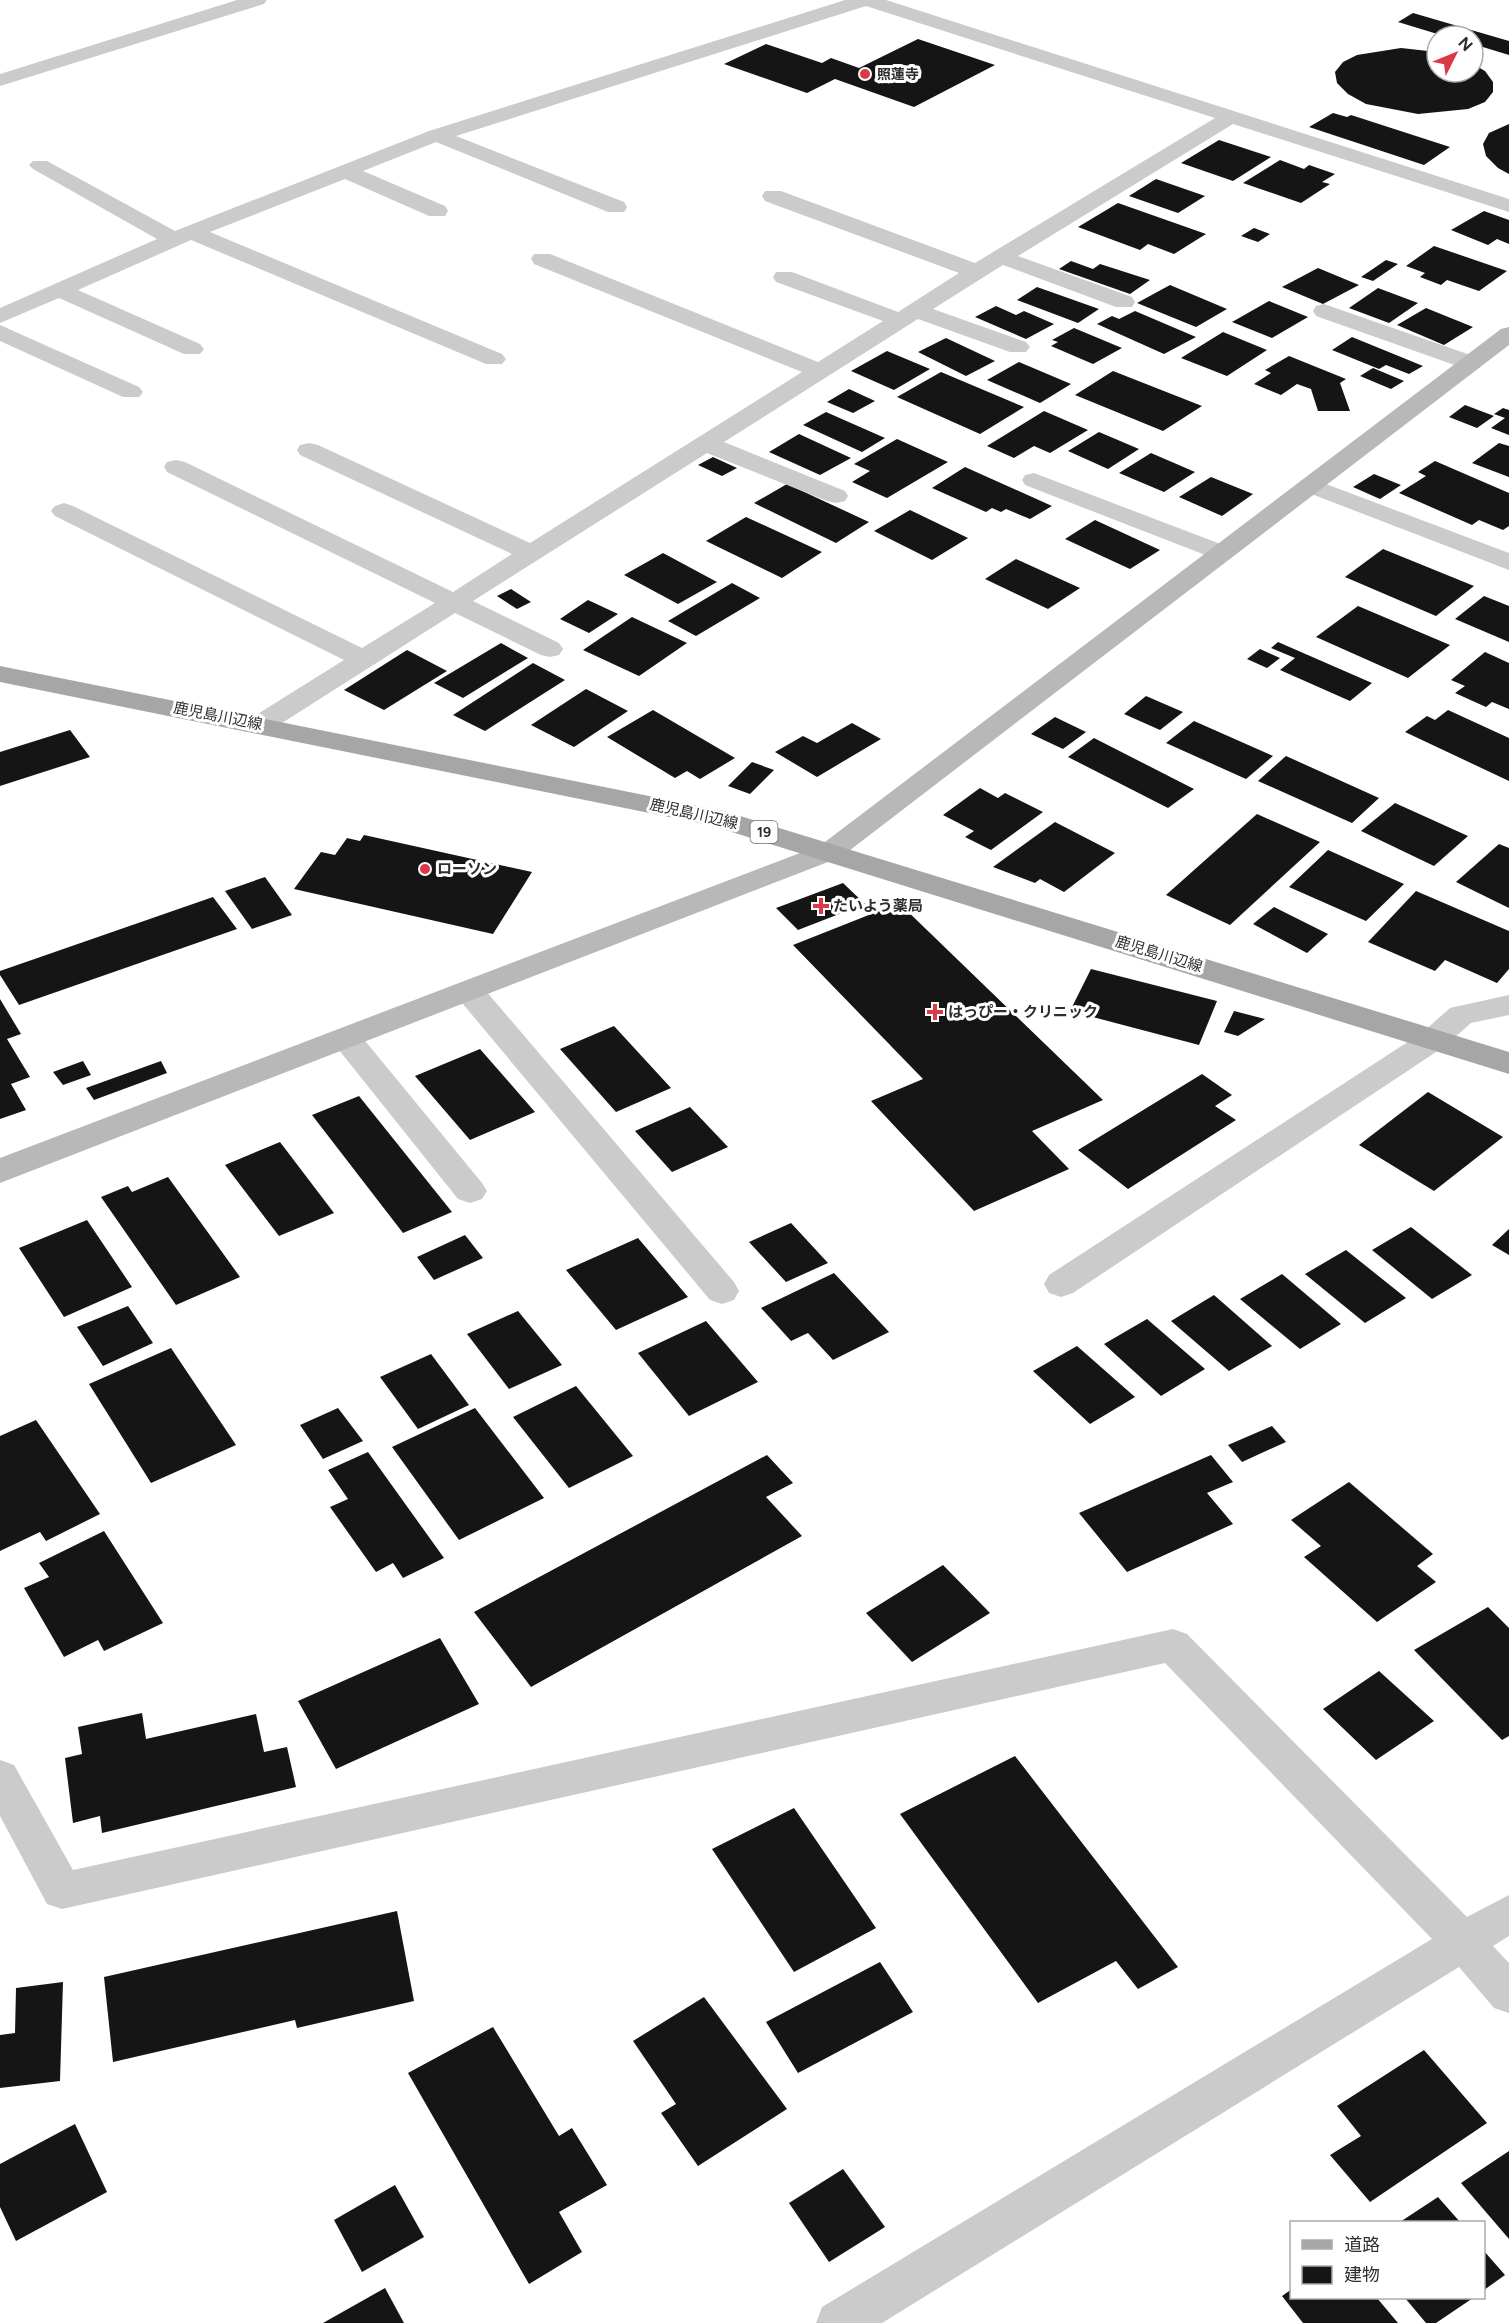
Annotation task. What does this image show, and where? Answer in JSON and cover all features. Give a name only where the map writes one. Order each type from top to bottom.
[{"type":"main road","name":"鹿児島川辺線","points":[[0,674],[261,724],[714,817],[831,851],[1509,1063]]},
{"type":"street","points":[[0,80],[257,0]]},
{"type":"street","points":[[0,316],[183,235],[436,135],[866,0],[1509,206]]},
{"type":"street","points":[[261,724],[908,315],[1231,117]]},
{"type":"street","points":[[436,135],[616,207]]},
{"type":"street","points":[[40,165],[183,235],[494,359]]},
{"type":"street","points":[[345,171],[437,211]]},
{"type":"street","points":[[773,196],[977,272]]},
{"type":"street","points":[[1001,257],[1124,302]]},
{"type":"street","points":[[542,259],[820,371]]},
{"type":"street","points":[[784,277],[1018,347]]},
{"type":"street","points":[[60,290],[192,349]]},
{"type":"street","points":[[1324,311],[1471,363]]},
{"type":"street","points":[[0,332],[131,392]]},
{"type":"street","points":[[0,1171],[831,851],[1509,334]]},
{"type":"street","points":[[705,443],[836,496]]},
{"type":"street","points":[[309,450],[531,553]]},
{"type":"street","points":[[176,467],[550,649]]},
{"type":"street","points":[[1034,480],[1222,553]]},
{"type":"street","points":[[1310,485],[1509,562]]},
{"type":"street","points":[[64,511],[363,659]]},
{"type":"street","points":[[469,991],[722,1291]]},
{"type":"street","points":[[1061,1284],[1434,1039],[1461,1015],[1509,1005]]},
{"type":"street","points":[[346,1038],[470,1191]]},
{"type":"street","points":[[0,1777],[62,1891],[1173,1645],[1463,1942],[1509,1994]]},
{"type":"street","points":[[840,2323],[1509,1914]]},
{"type":"building","points":[[1413,13],[1451,24],[1425,24],[1425,30],[1398,22]]},
{"type":"building","points":[[1485,34],[1509,41],[1509,55],[1485,48]]},
{"type":"building","name":"照蓮寺","points":[[918,39],[995,65],[914,107],[835,79],[807,93],[724,64],[766,44],[822,63],[831,58],[859,68]]},
{"type":"building","points":[[1401,48],[1425,51],[1425,84],[1485,84],[1485,71],[1493,82],[1493,92],[1485,102],[1468,109],[1418,114],[1366,104],[1348,94],[1337,83],[1335,72],[1343,62],[1357,55]]},
{"type":"building","points":[[1333,113],[1347,117],[1351,115],[1450,147],[1424,165],[1309,127]]},
{"type":"building","points":[[1509,124],[1509,174],[1498,168],[1486,156],[1483,144],[1489,133]]},
{"type":"building","points":[[1219,140],[1271,157],[1233,181],[1181,163]]},
{"type":"building","points":[[1280,160],[1304,169],[1309,165],[1335,174],[1322,182],[1330,184],[1301,203],[1243,183]]},
{"type":"building","points":[[1156,179],[1205,196],[1178,213],[1129,196]]},
{"type":"building","points":[[1118,203],[1206,234],[1174,254],[1148,244],[1140,250],[1078,227]]},
{"type":"building","points":[[1484,211],[1509,220],[1509,244],[1497,239],[1488,245],[1451,230]]},
{"type":"building","points":[[1254,228],[1270,234],[1258,242],[1241,236]]},
{"type":"building","points":[[1434,246],[1507,271],[1479,291],[1447,280],[1441,285],[1420,277],[1425,273],[1406,266]]},
{"type":"building","points":[[1386,260],[1398,264],[1373,281],[1361,277]]},
{"type":"building","points":[[1071,261],[1093,269],[1100,264],[1150,280],[1130,294],[1059,269]]},
{"type":"building","points":[[1318,268],[1359,285],[1323,304],[1282,287]]},
{"type":"building","points":[[1170,285],[1227,309],[1196,327],[1137,303]]},
{"type":"building","points":[[1037,287],[1099,309],[1078,323],[1017,300]]},
{"type":"building","points":[[1378,288],[1418,303],[1389,323],[1349,308]]},
{"type":"building","points":[[1269,301],[1308,317],[1272,338],[1232,322]]},
{"type":"building","points":[[996,306],[1016,315],[1024,311],[1054,324],[1026,339],[975,317]]},
{"type":"building","points":[[1426,308],[1473,327],[1444,345],[1397,325]]},
{"type":"building","points":[[1135,311],[1196,337],[1164,354],[1097,324],[1112,316],[1119,319]]},
{"type":"building","points":[[1074,328],[1122,348],[1093,364],[1051,346],[1058,342],[1052,340]]},
{"type":"building","points":[[1223,332],[1267,350],[1227,376],[1181,358]]},
{"type":"building","points":[[1352,337],[1423,366],[1409,374],[1386,365],[1379,369],[1332,350]]},
{"type":"building","points":[[946,338],[995,361],[966,376],[918,352]]},
{"type":"building","points":[[887,351],[930,369],[894,390],[851,371]]},
{"type":"building","points":[[1289,356],[1346,379],[1340,383],[1350,411],[1318,411],[1311,389],[1297,384],[1281,395],[1254,384],[1271,373],[1265,370]]},
{"type":"building","points":[[1019,362],[1071,384],[1040,403],[987,380]]},
{"type":"building","points":[[1373,368],[1404,381],[1391,389],[1360,376]]},
{"type":"building","points":[[1113,371],[1202,406],[1163,431],[1075,395]]},
{"type":"building","points":[[941,372],[1024,407],[980,434],[897,397]]},
{"type":"building","points":[[849,389],[875,401],[853,413],[827,402]]},
{"type":"building","points":[[1465,405],[1494,416],[1477,428],[1449,417]]},
{"type":"building","points":[[1503,408],[1509,410],[1509,435],[1491,428],[1505,418],[1494,414]]},
{"type":"building","points":[[1044,411],[1088,430],[1050,453],[1034,446],[1014,458],[987,446]]},
{"type":"building","points":[[826,412],[885,438],[862,452],[803,425]]},
{"type":"building","points":[[1099,432],[1139,449],[1108,469],[1068,451]]},
{"type":"building","points":[[799,434],[851,458],[820,475],[769,452]]},
{"type":"building","points":[[897,439],[948,462],[887,498],[852,482],[870,471],[854,464]]},
{"type":"building","points":[[1499,443],[1509,446],[1509,477],[1472,463]]},
{"type":"building","points":[[1151,453],[1195,472],[1164,492],[1119,473]]},
{"type":"building","points":[[713,457],[737,468],[722,476],[698,465]]},
{"type":"building","points":[[1435,461],[1509,493],[1509,526],[1503,530],[1479,520],[1472,525],[1399,493],[1426,476],[1418,472]]},
{"type":"building","points":[[965,467],[1052,506],[1030,519],[1006,509],[1001,512],[992,508],[986,512],[932,488]]},
{"type":"building","points":[[1374,474],[1401,485],[1380,499],[1353,487]]},
{"type":"building","points":[[1211,477],[1253,494],[1222,516],[1179,497]]},
{"type":"building","points":[[787,484],[869,522],[836,543],[754,503]]},
{"type":"building","points":[[910,510],[968,538],[932,560],[874,531]]},
{"type":"building","points":[[746,517],[822,552],[782,578],[706,541]]},
{"type":"building","points":[[1095,520],[1160,550],[1130,569],[1065,539]]},
{"type":"building","points":[[1383,549],[1474,586],[1436,616],[1345,577]]},
{"type":"building","points":[[663,553],[717,582],[678,604],[624,575]]},
{"type":"building","points":[[1016,559],[1080,588],[1048,609],[985,579]]},
{"type":"building","points":[[732,583],[760,598],[696,636],[668,621]]},
{"type":"building","points":[[511,589],[531,602],[517,609],[497,596]]},
{"type":"building","points":[[1484,596],[1509,606],[1509,642],[1455,619]]},
{"type":"building","points":[[588,600],[618,614],[589,633],[560,619]]},
{"type":"building","points":[[1358,606],[1450,645],[1408,678],[1316,637]]},
{"type":"building","points":[[632,617],[687,643],[639,676],[583,650]]},
{"type":"building","points":[[1278,642],[1372,683],[1350,701],[1280,670],[1295,658],[1271,648]]},
{"type":"building","points":[[501,643],[528,658],[463,698],[434,683]]},
{"type":"building","points":[[1260,649],[1280,658],[1267,668],[1247,659]]},
{"type":"building","points":[[407,650],[447,671],[384,710],[344,690]]},
{"type":"building","points":[[1485,652],[1509,663],[1509,709],[1492,702],[1486,707],[1455,693],[1465,686],[1451,680]]},
{"type":"building","points":[[533,663],[565,680],[485,731],[453,715]]},
{"type":"building","points":[[586,689],[628,711],[574,747],[531,725]]},
{"type":"building","points":[[1146,696],[1183,712],[1160,730],[1124,714]]},
{"type":"building","points":[[653,710],[735,758],[700,779],[687,771],[675,778],[607,737]]},
{"type":"building","points":[[1448,710],[1509,738],[1509,781],[1405,732],[1427,716],[1435,720]]},
{"type":"building","points":[[1055,717],[1086,732],[1063,749],[1031,734]]},
{"type":"building","points":[[1194,721],[1273,756],[1246,779],[1166,743]]},
{"type":"building","points":[[852,723],[881,739],[817,777],[775,752],[803,736],[817,743]]},
{"type":"building","points":[[70,730],[90,757],[0,786],[0,752]]},
{"type":"building","points":[[1094,738],[1194,789],[1168,808],[1068,757]]},
{"type":"building","points":[[1286,756],[1379,798],[1352,823],[1258,781]]},
{"type":"building","points":[[752,762],[774,770],[750,794],[728,786]]},
{"type":"building","points":[[980,788],[998,798],[1005,793],[1043,812],[991,850],[965,837],[974,831],[943,815]]},
{"type":"building","points":[[1395,803],[1468,836],[1434,866],[1361,831]]},
{"type":"building","points":[[1257,814],[1320,842],[1230,925],[1166,895]]},
{"type":"building","points":[[1055,822],[1115,853],[1064,892],[1040,879],[1035,883],[993,867]]},
{"type":"building","points":[[364,835],[532,872],[493,934],[294,889],[321,852],[335,855],[347,838],[360,841]]},
{"type":"building","points":[[1499,844],[1509,848],[1509,908],[1456,882]]},
{"type":"building","points":[[1328,850],[1404,884],[1366,921],[1289,887]]},
{"type":"building","points":[[265,877],[292,915],[252,929],[225,891]]},
{"type":"building","name":"たいよう薬局","points":[[843,883],[865,904],[798,930],[776,908]]},
{"type":"building","points":[[1416,891],[1509,931],[1509,969],[1497,983],[1445,960],[1435,971],[1368,942]]},
{"type":"building","points":[[213,897],[237,929],[19,1005],[0,975],[0,971]]},
{"type":"building","name":"はっぴー・クリニック","points":[[899,903],[1103,1100],[1032,1131],[1069,1169],[974,1211],[871,1101],[923,1079],[793,945]]},
{"type":"building","points":[[1274,907],[1328,934],[1307,953],[1253,924]]},
{"type":"building","points":[[1091,969],[1217,1001],[1199,1045],[1070,1011]]},
{"type":"building","points":[[0,999],[21,1034],[7,1039],[30,1077],[11,1084],[26,1110],[0,1119]]},
{"type":"building","points":[[1234,1011],[1265,1019],[1238,1036],[1224,1032]]},
{"type":"building","points":[[614,1026],[671,1088],[616,1112],[560,1049]]},
{"type":"building","points":[[480,1049],[535,1112],[470,1140],[415,1076]]},
{"type":"building","points":[[83,1061],[91,1075],[63,1085],[53,1072]]},
{"type":"building","points":[[161,1061],[167,1073],[94,1100],[86,1088]]},
{"type":"building","points":[[1202,1074],[1232,1095],[1215,1106],[1236,1120],[1128,1189],[1078,1150]]},
{"type":"building","points":[[1428,1092],[1503,1137],[1434,1191],[1359,1145]]},
{"type":"building","points":[[359,1096],[452,1212],[403,1233],[312,1115]]},
{"type":"building","points":[[690,1107],[728,1147],[672,1172],[635,1131]]},
{"type":"building","points":[[280,1142],[334,1213],[279,1236],[225,1165]]},
{"type":"building","points":[[168,1177],[240,1277],[176,1305],[101,1197],[128,1186],[132,1192]]},
{"type":"building","points":[[87,1220],[132,1287],[64,1317],[19,1248]]},
{"type":"building","points":[[791,1223],[828,1263],[786,1282],[749,1242]]},
{"type":"building","points":[[1411,1227],[1472,1275],[1432,1299],[1372,1250]]},
{"type":"building","points":[[1509,1229],[1509,1255],[1492,1245]]},
{"type":"building","points":[[465,1235],[483,1258],[434,1280],[417,1257]]},
{"type":"building","points":[[638,1238],[688,1297],[616,1330],[566,1270]]},
{"type":"building","points":[[1346,1250],[1406,1298],[1365,1323],[1305,1274]]},
{"type":"building","points":[[834,1273],[889,1332],[833,1360],[808,1333],[791,1341],[761,1308]]},
{"type":"building","points":[[1282,1274],[1341,1324],[1300,1349],[1240,1299]]},
{"type":"building","points":[[1214,1295],[1272,1346],[1229,1371],[1171,1321]]},
{"type":"building","points":[[128,1306],[153,1343],[103,1366],[77,1327]]},
{"type":"building","points":[[518,1311],[562,1365],[509,1389],[467,1334]]},
{"type":"building","points":[[1147,1319],[1205,1369],[1161,1396],[1104,1344]]},
{"type":"building","points":[[706,1321],[758,1382],[689,1416],[638,1353]]},
{"type":"building","points":[[1077,1346],[1135,1397],[1090,1424],[1033,1371]]},
{"type":"building","points":[[171,1348],[236,1445],[151,1483],[89,1384]]},
{"type":"building","points":[[431,1354],[469,1405],[418,1429],[380,1377]]},
{"type":"building","points":[[576,1386],[633,1456],[569,1488],[513,1417]]},
{"type":"building","points":[[338,1408],[363,1441],[323,1459],[300,1425]]},
{"type":"building","points":[[475,1408],[544,1498],[459,1540],[392,1447]]},
{"type":"building","points":[[36,1420],[100,1514],[46,1541],[40,1532],[0,1551],[0,1436]]},
{"type":"building","points":[[1272,1426],[1286,1442],[1242,1462],[1228,1445]]},
{"type":"building","points":[[368,1452],[444,1558],[403,1578],[393,1563],[376,1572],[330,1507],[348,1499],[328,1470]]},
{"type":"building","points":[[767,1455],[793,1483],[766,1497],[802,1536],[531,1687],[474,1612]]},
{"type":"building","points":[[1211,1455],[1233,1482],[1207,1493],[1233,1524],[1127,1572],[1079,1513]]},
{"type":"building","points":[[1349,1482],[1433,1554],[1417,1566],[1436,1582],[1377,1622],[1304,1557],[1321,1546],[1291,1520]]},
{"type":"building","points":[[104,1531],[163,1623],[104,1651],[98,1640],[64,1657],[24,1588],[49,1577],[39,1563]]},
{"type":"building","points":[[943,1565],[990,1613],[912,1662],[866,1613]]},
{"type":"building","points":[[1488,1607],[1509,1628],[1509,1736],[1502,1740],[1414,1650]]},
{"type":"building","points":[[440,1638],[479,1704],[336,1769],[298,1701]]},
{"type":"building","points":[[1379,1671],[1434,1721],[1376,1760],[1323,1709]]},
{"type":"building","points":[[142,1713],[146,1739],[256,1714],[264,1752],[287,1747],[296,1787],[102,1833],[100,1816],[73,1823],[65,1758],[82,1754],[78,1727]]},
{"type":"building","points":[[1015,1756],[1178,1967],[1138,1989],[1116,1961],[1038,2003],[900,1814]]},
{"type":"building","points":[[794,1808],[876,1928],[794,1972],[712,1849]]},
{"type":"building","points":[[397,1911],[414,2001],[297,2028],[295,2020],[113,2062],[104,1977]]},
{"type":"building","points":[[880,1962],[913,2012],[798,2073],[766,2022]]},
{"type":"building","points":[[63,1982],[60,2081],[0,2088],[0,2035],[15,2033],[16,1988]]},
{"type":"building","points":[[704,1997],[787,2109],[698,2166],[661,2113],[676,2104],[633,2041]]},
{"type":"building","points":[[493,2027],[559,2136],[572,2128],[607,2185],[559,2212],[582,2252],[529,2284],[408,2073]]},
{"type":"building","points":[[1424,2050],[1487,2123],[1370,2202],[1330,2155],[1361,2136],[1337,2106]]},
{"type":"building","points":[[75,2124],[107,2192],[16,2241],[0,2207],[0,2164]]},
{"type":"building","points":[[1509,2151],[1509,2239],[1461,2183]]},
{"type":"building","points":[[843,2169],[885,2227],[829,2262],[789,2203]]},
{"type":"building","points":[[395,2185],[424,2237],[362,2272],[334,2220]]},
{"type":"building","points":[[1438,2197],[1459,2221],[1402,2221]]},
{"type":"building","points":[[1485,2252],[1505,2275],[1485,2289]]},
{"type":"building","points":[[385,2288],[404,2323],[323,2323]]},
{"type":"building","points":[[1290,2290],[1290,2299],[1378,2299],[1398,2323],[1303,2323],[1282,2296]]},
{"type":"building","points":[[1406,2299],[1472,2299],[1436,2323],[1426,2323]]},
{"type":"place","name":"照蓮寺","points":[[865,74]]},
{"type":"place","name":"ローソン","points":[[425,869]]},
{"type":"place","name":"たいよう薬局","points":[[821,906]]},
{"type":"place","name":"はっぴー・クリニック","points":[[935,1012]]}]
